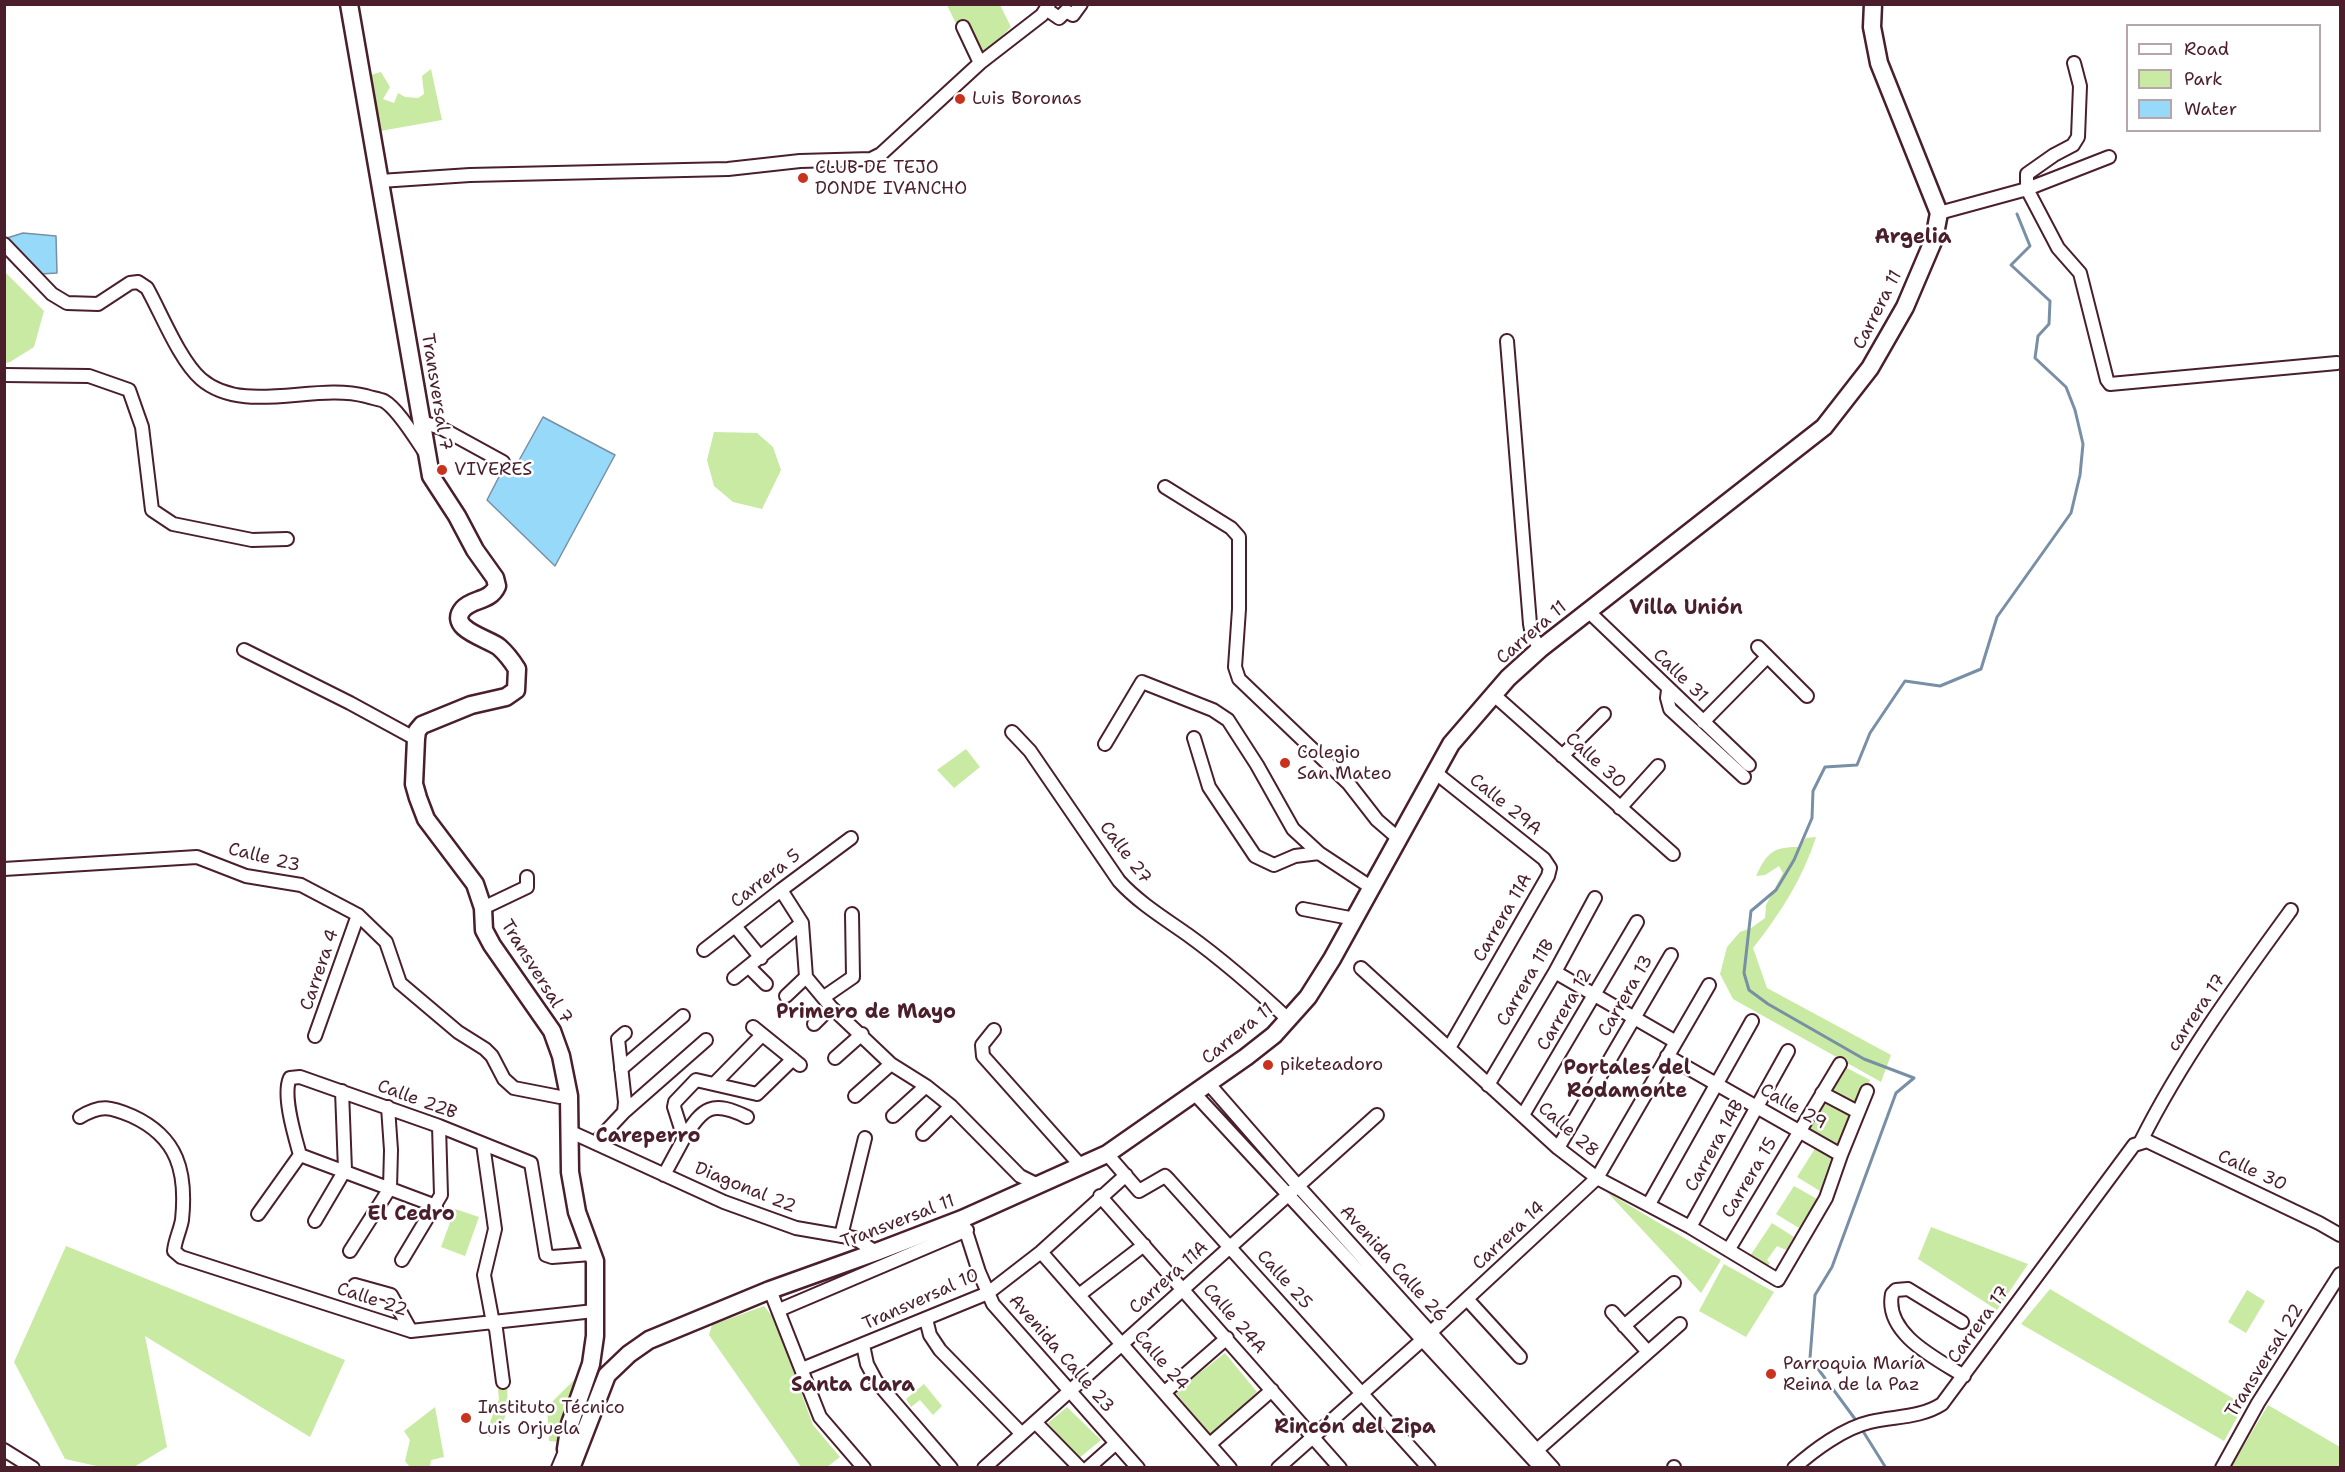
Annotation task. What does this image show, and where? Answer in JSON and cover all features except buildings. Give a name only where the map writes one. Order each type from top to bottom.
[{"type":"street","name":"Transversal 7","points":[[349,4],[422,422],[425,452],[431,476],[457,516],[475,550],[495,578],[497,586],[488,597],[468,605],[461,612],[459,619],[462,626],[498,645],[514,664],[518,678],[516,690],[506,697],[471,705],[422,724],[417,731],[414,784],[426,819],[475,884],[483,908],[484,930],[492,945],[552,1031],[561,1056],[569,1096],[570,1172],[577,1212],[595,1261],[595,1336],[591,1364],[570,1424],[566,1449],[567,1467]]},
{"type":"street","points":[[380,181],[470,175],[728,169],[800,161],[871,159],[881,154],[980,63],[1042,15],[1048,7],[1059,18],[1066,10],[1073,15],[1081,4]]},
{"type":"street","points":[[1869,8],[1879,63],[1940,213],[2027,189],[2109,158]]},
{"type":"street","points":[[963,27],[980,63]]},
{"type":"street","points":[[2074,63],[2080,93],[2078,137],[2073,145],[2027,174],[2027,189],[2058,248],[2080,273],[2107,380],[2110,384],[2337,363]]},
{"type":"street","name":"Carrera 11","points":[[1172,1107],[1256,1050],[1289,1020],[1308,997],[1355,919],[1451,744],[1494,695],[1540,648],[1824,427],[1870,368],[1905,306],[1934,239],[1940,213]]},
{"type":"street","points":[[4,244],[52,294],[67,303],[98,304],[130,283],[138,282],[147,288],[190,367],[202,380],[216,388],[246,397],[351,392],[384,402],[407,425],[425,452]]},
{"type":"street","points":[[1507,341],[1530,624],[1532,635],[1540,648]]},
{"type":"street","points":[[4,375],[89,376],[129,390],[142,428],[152,510],[173,524],[252,540],[287,539]]},
{"type":"street","points":[[422,422],[441,428],[503,462]]},
{"type":"street","points":[[1165,487],[1231,528],[1239,537],[1239,609],[1235,668],[1239,679],[1348,784],[1377,820],[1399,839]]},
{"type":"street","name":"Calle 31","points":[[1588,611],[1749,765]]},
{"type":"street","points":[[1758,647],[1807,696]]},
{"type":"street","points":[[244,650],[416,739]]},
{"type":"street","points":[[1703,722],[1767,657]]},
{"type":"street","points":[[1105,744],[1142,682],[1213,710],[1228,720],[1257,765],[1293,829],[1318,853],[1372,888]]},
{"type":"street","points":[[1668,690],[1670,710],[1744,777]]},
{"type":"street","name":"Calle 30","points":[[1494,695],[1673,854]]},
{"type":"street","points":[[1562,756],[1604,714]]},
{"type":"street","name":"Calle 27","points":[[1012,732],[1030,751],[1119,881],[1133,896],[1190,936],[1253,986],[1289,1020]]},
{"type":"street","points":[[1194,738],[1209,787],[1255,856],[1274,865],[1295,856],[1318,853]]},
{"type":"street","points":[[1620,808],[1658,766]]},
{"type":"street","name":"Calle 29A","points":[[1436,773],[1544,859],[1550,868]]},
{"type":"street","name":"Carrera 5","points":[[704,950],[851,838]]},
{"type":"street","name":"Calle 23","points":[[4,869],[197,857],[246,876],[301,885],[358,915],[386,942],[400,983],[458,1032],[485,1049],[492,1056],[504,1079],[514,1088],[538,1094],[569,1096]]},
{"type":"street","name":"Carrera 11A","points":[[1449,1048],[1548,876],[1550,868]]},
{"type":"street","points":[[483,908],[526,887],[527,877]]},
{"type":"street","points":[[781,890],[802,923],[806,977],[827,1002],[891,1064],[926,1086],[951,1106],[1020,1176],[1038,1185]]},
{"type":"street","name":"Carrera 11B","points":[[1488,1085],[1555,972],[1594,898]]},
{"type":"street","points":[[1303,909],[1355,919]]},
{"type":"street","name":"carrera 17","points":[[2144,1141],[2162,1100],[2210,1025],[2291,910]]},
{"type":"street","points":[[814,1024],[827,1002],[853,977],[852,914]]},
{"type":"street","name":"Carrera 4","points":[[315,1036],[358,915]]},
{"type":"street","name":"Carrera 12","points":[[1523,1115],[1637,921]]},
{"type":"street","points":[[734,978],[802,923]]},
{"type":"street","points":[[735,926],[760,958]]},
{"type":"street","name":"Carrera 13","points":[[1558,1148],[1671,955]]},
{"type":"street","points":[[749,967],[766,984]]},
{"type":"street","name":"Calle 28","points":[[1361,968],[1558,1148],[1597,1178],[1690,1227],[1778,1280],[1826,1198],[1841,1155]]},
{"type":"street","points":[[1555,972],[1635,1016],[1676,1042]]},
{"type":"street","points":[[786,996],[806,977]]},
{"type":"street","name":"Carrera 14","points":[[1278,1467],[1427,1337],[1597,1178],[1709,985]]},
{"type":"street","points":[[621,1069],[683,1016]]},
{"type":"street","points":[[1649,1204],[1752,1021]]},
{"type":"street","points":[[994,1030],[982,1045],[983,1056],[1081,1166]]},
{"type":"street","points":[[684,1138],[674,1107],[675,1102],[696,1080],[757,1094],[796,1062],[758,1031],[715,1083]]},
{"type":"street","points":[[624,1112],[625,1102],[618,1039],[625,1033]]},
{"type":"street","points":[[835,1058],[862,1034]]},
{"type":"street","points":[[595,1143],[624,1112],[706,1040]]},
{"type":"street","name":"Carrera 14B","points":[[1690,1227],[1788,1051]]},
{"type":"street","name":"Calle 29","points":[[1667,1056],[1841,1155],[1867,1091]]},
{"type":"street","points":[[855,1096],[891,1064]]},
{"type":"street","name":"Carrera 15","points":[[1729,1249],[1840,1064]]},
{"type":"street","name":"Calle 22B","points":[[300,1155],[287,1087],[290,1078],[300,1077],[388,1107],[531,1163],[546,1254],[552,1257],[591,1254]]},
{"type":"street","points":[[893,1116],[926,1086]]},
{"type":"street","name":"Avenida Calle 26","points":[[1201,1088],[1427,1337],[1541,1467]]},
{"type":"street","points":[[315,1221],[345,1170],[342,1091]]},
{"type":"street","points":[[1822,1093],[1858,1112]]},
{"type":"street","points":[[923,1134],[951,1106]]},
{"type":"street","name":"Calle 22","points":[[80,1117],[91,1110],[112,1107],[147,1123],[171,1146],[179,1161],[183,1195],[182,1222],[174,1251],[181,1257],[411,1331],[594,1311]]},
{"type":"street","points":[[350,1251],[390,1188],[391,1150],[388,1107]]},
{"type":"street","name":"Transversal 11","points":[[567,1467],[608,1375],[629,1354],[649,1340],[770,1290],[876,1252],[965,1224],[1038,1185],[1107,1154],[1172,1107]]},
{"type":"street","points":[[664,1175],[697,1117],[706,1110],[720,1108],[747,1117]]},
{"type":"street","name":"Carrera 11A","points":[[984,1467],[1377,1115]]},
{"type":"street","points":[[402,1260],[441,1195],[438,1126]]},
{"type":"street","name":"Diagonal 22","points":[[571,1132],[724,1202],[796,1228],[854,1238],[876,1252]]},
{"type":"street","points":[[841,1236],[865,1138]]},
{"type":"street","name":"Calle 30","points":[[2144,1141],[2319,1222],[2340,1235]]},
{"type":"street","name":"Carrera 17","points":[[1794,1467],[1814,1449],[1869,1422],[1930,1412],[1942,1404],[2134,1145],[2144,1141]]},
{"type":"street","points":[[483,1144],[495,1229],[483,1275],[496,1329],[502,1382]]},
{"type":"street","name":"Calle 25","points":[[1107,1154],[1139,1191],[1165,1176],[1429,1467]]},
{"type":"street","points":[[258,1214],[300,1155],[436,1206]]},
{"type":"street","name":"Transversal 10","points":[[802,1369],[987,1293],[1041,1252],[1100,1196],[1126,1175]]},
{"type":"street","name":"Calle 24A","points":[[1100,1196],[1340,1467]]},
{"type":"street","points":[[778,1310],[965,1224]]},
{"type":"street","name":"Avenida Calle 23","points":[[965,1224],[987,1293],[1005,1319],[1137,1467]]},
{"type":"street","points":[[1079,1295],[1144,1245]]},
{"type":"street","name":"Calle 24","points":[[1041,1252],[1230,1467]]},
{"type":"street","name":"Transversal 22","points":[[2222,1467],[2258,1403],[2340,1274]]},
{"type":"street","points":[[1624,1326],[1674,1283]]},
{"type":"street","points":[[355,1285],[391,1295],[411,1331]]},
{"type":"street","points":[[1962,1322],[1908,1289],[1896,1290],[1892,1294],[1890,1302],[1892,1310],[1906,1335],[1914,1344],[1964,1376]]},
{"type":"street","points":[[770,1290],[820,1417],[864,1467]]},
{"type":"street","points":[[1467,1299],[1520,1357]]},
{"type":"street","points":[[1611,1312],[1648,1352]]},
{"type":"street","points":[[926,1319],[930,1335],[940,1350],[1022,1434]]},
{"type":"street","points":[[1537,1450],[1680,1324]]},
{"type":"street","name":"Avenida Calle 26","points":[[1427,1337],[1553,1467]]},
{"type":"street","points":[[1165,1392],[1227,1338]]},
{"type":"street","points":[[863,1345],[867,1364],[876,1381],[951,1467]]},
{"type":"street","points":[[1210,1444],[1272,1390]]},
{"type":"street","points":[[1035,1422],[1080,1467]]},
{"type":"street","points":[[1088,1467],[1115,1444]]},
{"type":"street","points":[[4,1450],[33,1467]]},
{"type":"green space","points":[[947,5],[1000,5],[1011,27],[975,63]]},
{"type":"green space","points":[[431,69],[442,120],[375,132],[367,76],[381,72],[390,87],[383,99],[394,103],[398,93],[405,97],[418,98],[424,94],[422,76]]},
{"type":"green space","points":[[4,271],[44,311],[34,347],[5,363]]},
{"type":"green space","points":[[714,432],[757,433],[773,447],[781,470],[762,509],[733,502],[714,486],[707,460]]},
{"type":"green space","points":[[966,749],[980,767],[954,788],[937,770]]},
{"type":"green space","points":[[1816,837],[1790,895],[1753,948],[1767,988],[1891,1055],[1881,1082],[1733,999],[1720,974],[1727,947],[1740,932],[1751,928],[1765,918],[1766,905],[1783,873],[1779,866],[1765,875],[1756,876],[1767,857],[1776,850],[1799,847],[1806,838]]},
{"type":"green space","points":[[1843,1066],[1870,1080],[1858,1110],[1826,1093]]},
{"type":"green space","points":[[1825,1099],[1856,1114],[1841,1149],[1808,1129]]},
{"type":"green space","points":[[1816,1147],[1832,1155],[1820,1191],[1797,1177]]},
{"type":"green space","points":[[1794,1186],[1817,1199],[1799,1228],[1776,1214]]},
{"type":"green space","points":[[1607,1192],[1721,1260],[1701,1293]]},
{"type":"green space","points":[[455,1209],[479,1217],[465,1256],[441,1247]]},
{"type":"green space","points":[[1772,1223],[1794,1237],[1786,1250],[1777,1246],[1767,1260],[1770,1263],[1767,1267],[1750,1256]]},
{"type":"green space","points":[[1931,1227],[2028,1264],[1997,1310],[1918,1259]]},
{"type":"green space","points":[[66,1246],[345,1360],[310,1437],[145,1336],[167,1447],[134,1467],[101,1467],[65,1459],[14,1362]]},
{"type":"green space","points":[[1724,1264],[1774,1292],[1746,1337],[1699,1311]]},
{"type":"green space","points":[[2050,1289],[2244,1405],[2224,1441],[2021,1324]]},
{"type":"green space","points":[[2247,1290],[2265,1301],[2246,1333],[2228,1322]]},
{"type":"green space","points":[[764,1306],[775,1320],[813,1425],[840,1457],[827,1467],[801,1467],[709,1335],[712,1325]]},
{"type":"green space","points":[[1225,1353],[1257,1392],[1211,1436],[1175,1392]]},
{"type":"green space","points":[[577,1377],[559,1442],[549,1441],[547,1407]]},
{"type":"green space","points":[[506,1380],[506,1412],[501,1426],[490,1437],[485,1435],[499,1399],[498,1390]]},
{"type":"green space","points":[[924,1384],[942,1406],[933,1415],[920,1400],[911,1407],[906,1399]]},
{"type":"green space","points":[[2268,1405],[2340,1447],[2340,1467],[2231,1467]]},
{"type":"green space","points":[[435,1407],[444,1457],[431,1460],[430,1467],[410,1467],[405,1461],[410,1440],[404,1431]]},
{"type":"green space","points":[[1067,1407],[1101,1440],[1078,1459],[1048,1423]]},
{"type":"water","points":[[23,233],[56,236],[57,273],[41,274],[7,238]]},
{"type":"water","points":[[543,417],[615,455],[555,566],[487,500],[504,467],[512,473]]},
{"type":"waterway","points":[[1858,1423],[1810,1358],[1815,1295],[1832,1267],[1896,1093],[1914,1078],[1864,1059],[1768,1004],[1749,990],[1744,973],[1751,911],[1776,890],[1794,860],[1812,818],[1813,791],[1825,767],[1857,765],[1870,733],[1905,681],[1940,686],[1981,669],[1997,617],[2071,513],[2080,475],[2083,444],[2075,410],[2066,387],[2035,358],[2038,336],[2049,324],[2050,301],[2011,265],[2030,246],[2017,214]]},
{"type":"waterway","points":[[1861,1428],[1886,1468]]},
{"type":"place","name":"Luis Boronas","points":[[960,99]]},
{"type":"place","name":"CLUB DE TEJO DONDE IVANCHO","points":[[803,178]]},
{"type":"place","name":"VIVERES","points":[[442,470]]},
{"type":"place","name":"Colegio San Mateo","points":[[1285,763]]},
{"type":"place","name":"piketeadoro","points":[[1268,1065]]},
{"type":"place","name":"Parroquia María Reina de la Paz","points":[[1771,1374]]},
{"type":"place","name":"Instituto Técnico Luis Orjuela","points":[[466,1418]]},
{"type":"district","name":"Argelia","points":[[1913,238]]},
{"type":"district","name":"Villa Unión","points":[[1686,609]]},
{"type":"district","name":"Primero de Mayo","points":[[866,1013]]},
{"type":"district","name":"Portales del Rodamonte","points":[[1627,1080]]},
{"type":"district","name":"Careperro","points":[[648,1137]]},
{"type":"district","name":"El Cedro","points":[[411,1215]]},
{"type":"district","name":"Santa Clara","points":[[853,1386]]},
{"type":"district","name":"Rincón del Zipa","points":[[1355,1428]]}]
